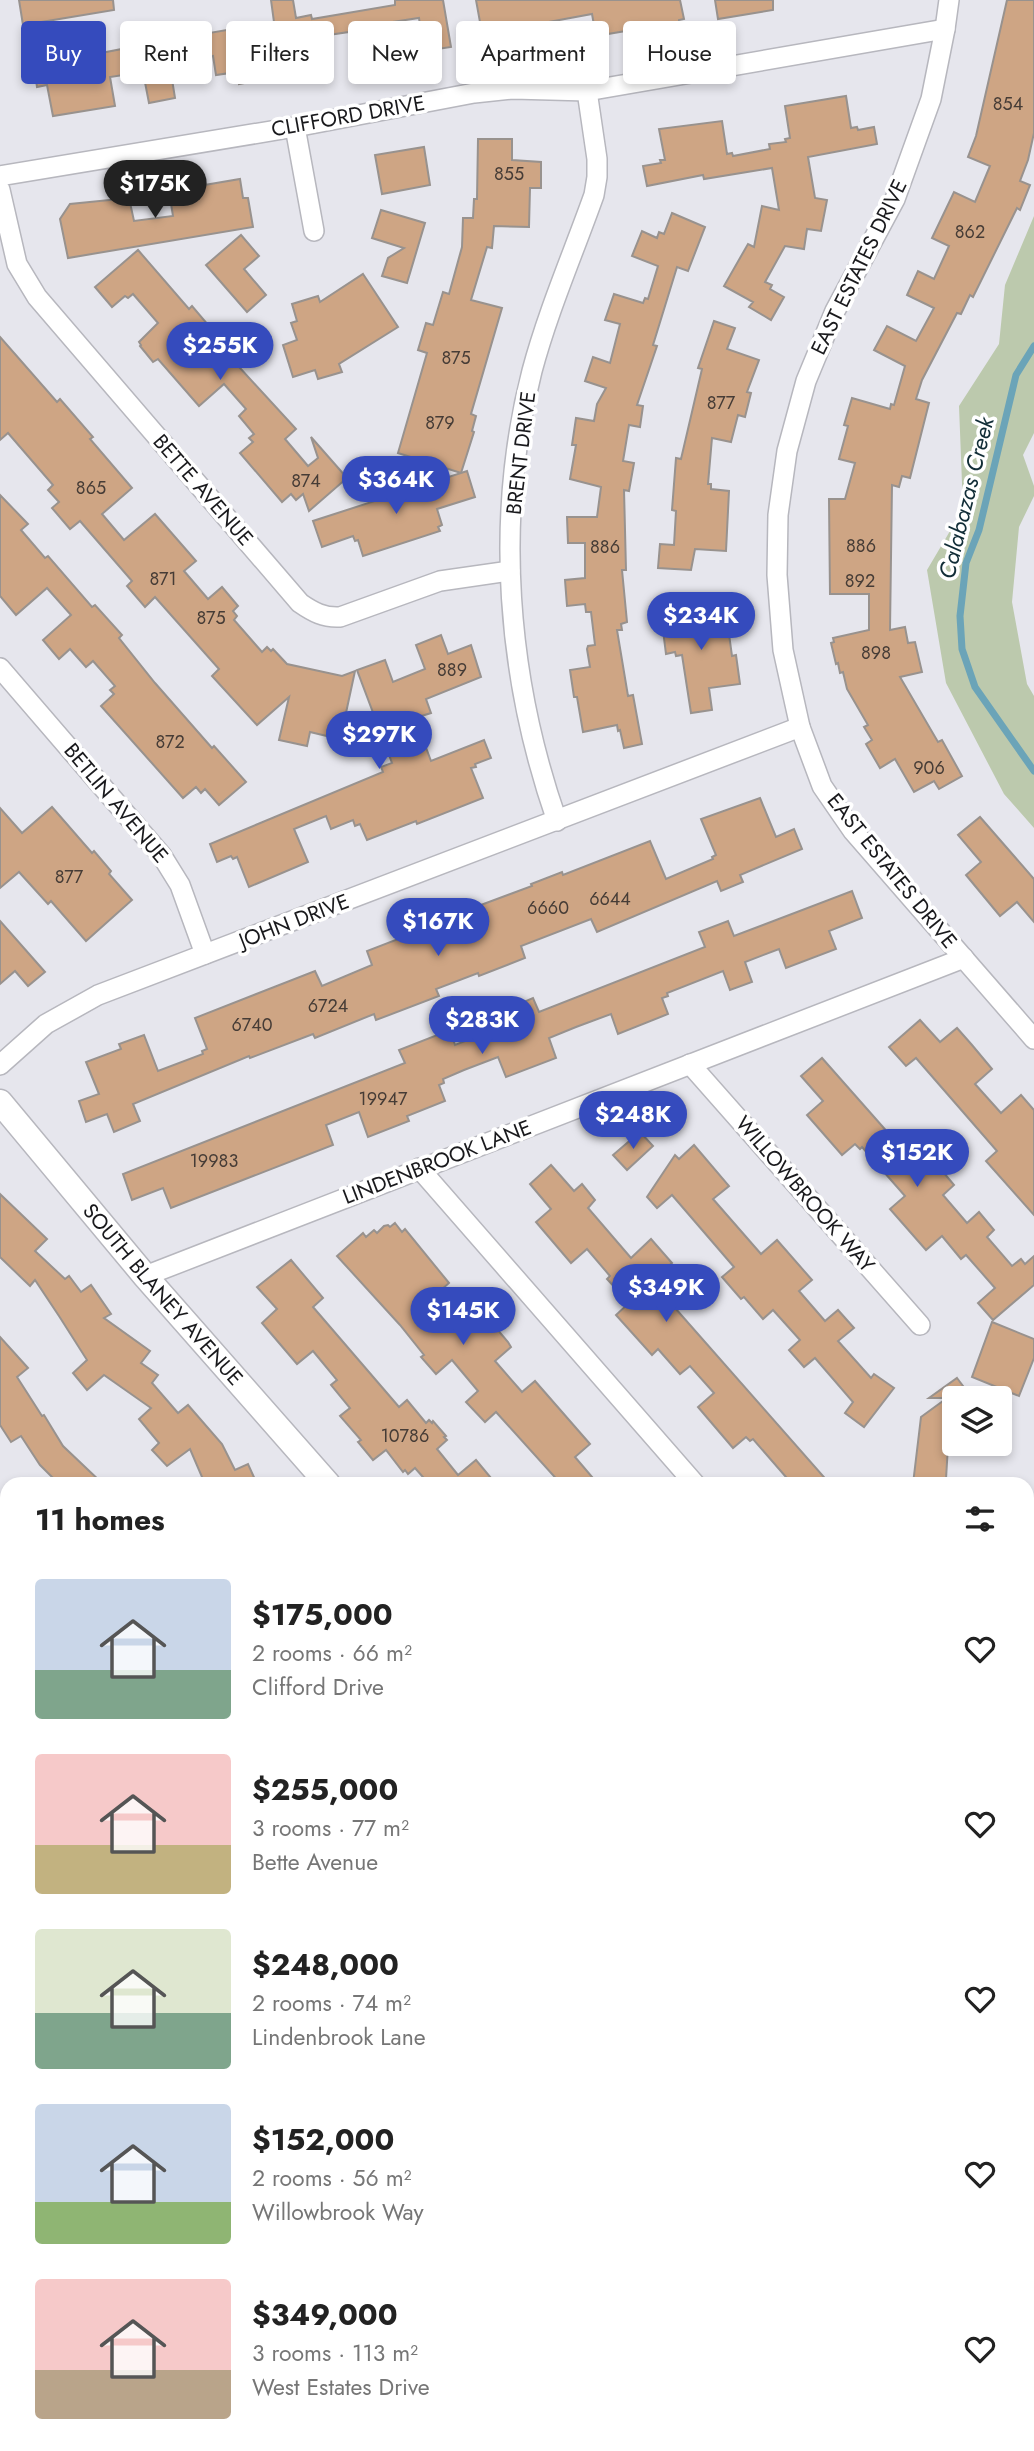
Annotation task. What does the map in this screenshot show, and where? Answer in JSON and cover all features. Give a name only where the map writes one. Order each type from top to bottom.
[{"type":"street","name":"EAST ESTATES DRIVE","points":[[949,0],[930,99],[895,199],[835,311],[806,381],[787,451],[778,515],[777,575],[783,650],[800,727],[822,786],[853,831],[1034,1039]]},
{"type":"street","name":"CLIFFORD DRIVE","points":[[0,176],[295,127],[474,93],[513,89],[587,91],[945,29]]},
{"type":"street","name":"BRENT DRIVE","points":[[556,821],[539,768],[523,694],[514,626],[510,571],[513,476],[532,373],[545,326],[594,195],[597,177],[587,91]]},
{"type":"street","points":[[295,127],[314,231]]},
{"type":"street","name":"BETTE AVENUE","points":[[0,190],[17,264],[37,297],[300,603],[329,618],[340,617],[440,581],[510,571]]},
{"type":"street","name":"BETLIN AVENUE","points":[[0,668],[162,856],[180,885],[205,954]]},
{"type":"street","name":"JOHN DRIVE","points":[[0,1065],[46,1024],[78,1004],[800,727]]},
{"type":"street","name":"LINDENBROOK LANE","points":[[145,1276],[964,958]]},
{"type":"street","name":"WILLOWBROOK WAY","points":[[690,1064],[920,1325]]},
{"type":"street","name":"SOUTH BLANEY AVENUE","points":[[0,1102],[145,1276],[322,1477]]},
{"type":"street","points":[[419,1168],[689,1477]]},
{"type":"green space","points":[[1034,216],[1034,433],[1023,455],[1034,486],[1034,496],[1019,527],[1012,602],[1027,684],[1034,696],[1034,828],[1004,794],[946,683],[927,570],[963,509],[959,406],[999,344],[1005,285]]},
{"type":"building","points":[[19,0],[113,0],[114,10],[47,21],[22,21]]},
{"type":"building","points":[[271,0],[293,0],[296,18],[311,15],[312,19],[395,5],[395,0],[443,0],[451,47],[442,48],[442,21],[419,21],[419,18],[399,21],[348,21],[348,32],[334,34],[334,21],[274,21]]},
{"type":"building","points":[[476,0],[680,0],[684,19],[623,21],[623,31],[609,34],[609,21],[593,21],[592,14],[554,21],[480,21]]},
{"type":"building","points":[[715,0],[773,0],[773,10],[718,19]]},
{"type":"building","points":[[1007,0],[1034,0],[1034,133],[1020,181],[1030,185],[1020,210],[1017,208],[973,297],[970,295],[961,314],[957,313],[922,380],[916,399],[929,403],[910,478],[902,476],[899,487],[892,485],[890,630],[905,627],[908,643],[915,642],[922,672],[900,677],[938,742],[942,740],[962,776],[939,789],[934,781],[914,792],[895,759],[880,768],[866,744],[872,740],[864,727],[868,725],[847,689],[843,672],[840,673],[838,663],[836,664],[831,643],[834,642],[833,638],[869,630],[869,594],[830,594],[829,499],[845,499],[855,463],[839,459],[848,426],[844,425],[852,398],[890,409],[891,404],[894,405],[905,366],[874,350],[887,326],[916,341],[934,308],[907,295],[918,271],[934,279],[949,246],[932,238],[954,192],[975,202],[990,166],[968,157],[976,136]]},
{"type":"building","points":[[226,30],[226,74],[216,75],[212,56],[212,32]]},
{"type":"building","points":[[120,49],[120,75],[110,77],[115,106],[53,116],[47,85],[37,87],[37,84],[106,84],[106,52]]},
{"type":"building","points":[[145,84],[173,84],[175,98],[149,103]]},
{"type":"building","points":[[846,96],[851,128],[857,127],[858,130],[874,127],[877,144],[808,157],[815,198],[827,200],[821,231],[807,229],[804,249],[785,246],[765,282],[772,285],[770,289],[784,297],[771,320],[749,307],[753,302],[724,286],[748,244],[754,247],[762,206],[779,210],[772,168],[704,179],[703,175],[647,186],[643,166],[665,160],[659,129],[722,121],[727,154],[732,153],[733,156],[770,149],[769,144],[786,142],[785,139],[790,138],[785,106]]},
{"type":"building","points":[[478,139],[512,139],[512,160],[541,162],[541,188],[530,188],[529,227],[494,226],[492,248],[487,247],[471,300],[502,308],[471,414],[476,416],[472,431],[474,432],[461,473],[398,453],[427,353],[418,350],[426,323],[433,325],[443,292],[449,294],[462,247],[463,218],[473,218],[474,199],[477,199]]},
{"type":"building","points":[[424,147],[430,185],[382,194],[375,155]]},
{"type":"building","points":[[240,179],[243,198],[248,198],[253,227],[68,258],[60,219],[70,204],[129,198],[134,221],[173,216],[169,191]]},
{"type":"building","points":[[381,210],[425,223],[407,283],[382,276],[388,258],[404,248],[372,238]]},
{"type":"building","points":[[672,213],[705,227],[688,271],[677,267],[653,345],[657,346],[637,405],[643,406],[640,427],[629,425],[623,461],[634,463],[629,491],[624,490],[626,570],[622,570],[627,622],[621,624],[622,630],[617,630],[628,696],[633,695],[642,744],[624,748],[617,725],[583,732],[577,697],[574,697],[570,670],[590,667],[587,649],[588,646],[595,645],[591,612],[586,612],[585,604],[567,606],[565,580],[585,578],[585,543],[568,543],[567,517],[597,517],[601,487],[570,479],[576,445],[572,445],[576,418],[594,421],[597,404],[606,388],[585,381],[593,357],[610,363],[620,324],[605,320],[614,294],[643,303],[645,298],[648,299],[658,266],[632,256],[642,231],[657,238],[659,232],[664,234]]},
{"type":"building","points":[[241,235],[259,256],[244,269],[266,295],[247,312],[206,265]]},
{"type":"building","points":[[138,250],[189,309],[192,306],[215,333],[211,336],[214,340],[205,348],[218,344],[296,429],[285,439],[308,466],[318,458],[311,437],[347,478],[309,511],[303,494],[296,500],[291,494],[282,502],[240,453],[253,442],[249,438],[254,434],[239,416],[246,409],[224,384],[199,406],[158,359],[153,362],[140,346],[139,342],[158,323],[133,294],[128,298],[125,296],[112,307],[95,287]]},
{"type":"building","points":[[363,274],[398,327],[339,364],[342,372],[318,379],[315,370],[293,377],[283,345],[297,340],[291,323],[297,321],[292,304],[318,296],[320,302]]},
{"type":"building","points":[[714,321],[735,328],[727,349],[759,360],[747,392],[751,393],[745,417],[738,415],[731,442],[712,438],[708,484],[711,484],[711,489],[729,491],[726,551],[695,549],[691,570],[658,568],[660,544],[674,545],[676,511],[672,510],[676,458],[681,459],[702,369],[698,368]]},
{"type":"building","points":[[0,337],[57,402],[60,399],[132,488],[102,514],[124,540],[155,514],[196,561],[184,571],[208,599],[222,587],[238,606],[233,611],[237,616],[234,620],[262,652],[267,647],[271,651],[273,649],[287,664],[342,676],[355,671],[344,722],[338,721],[335,738],[310,732],[307,746],[279,740],[289,697],[257,725],[212,676],[219,669],[155,597],[145,607],[127,586],[132,581],[80,521],[70,529],[52,508],[59,502],[48,490],[53,485],[8,433],[0,440]]},
{"type":"building","points":[[467,471],[475,497],[437,509],[442,525],[438,527],[440,531],[363,556],[358,540],[355,541],[353,536],[322,547],[313,521]]},
{"type":"building","points":[[0,495],[28,524],[21,530],[45,558],[48,556],[92,607],[95,605],[122,635],[119,638],[155,683],[246,782],[219,805],[205,789],[201,793],[196,787],[183,798],[101,706],[114,694],[110,690],[115,686],[93,661],[86,667],[70,649],[59,659],[43,640],[71,615],[47,588],[16,615],[0,596]]},
{"type":"building","points":[[708,603],[711,623],[727,620],[732,656],[736,655],[740,684],[709,688],[712,710],[691,713],[682,655],[676,656],[675,652],[666,654],[662,622],[672,620],[670,608]]},
{"type":"building","points":[[441,635],[448,654],[471,645],[481,677],[426,699],[431,713],[415,718],[431,761],[484,740],[491,758],[471,768],[483,798],[367,840],[360,824],[355,826],[353,820],[331,829],[326,816],[294,829],[308,862],[249,887],[237,857],[233,859],[231,856],[217,862],[210,844],[383,772],[381,767],[392,763],[357,670],[385,660],[393,682],[425,669],[416,645]]},
{"type":"building","points":[[760,798],[776,837],[794,829],[802,849],[740,875],[743,882],[721,891],[717,881],[597,932],[591,919],[521,946],[525,958],[436,989],[439,996],[376,1020],[374,1014],[315,1038],[313,1034],[250,1058],[249,1056],[133,1104],[140,1121],[114,1132],[107,1114],[86,1122],[79,1101],[99,1094],[86,1062],[121,1049],[119,1044],[144,1035],[158,1071],[203,1054],[202,1051],[207,1049],[195,1018],[315,971],[322,986],[372,965],[367,951],[401,938],[400,935],[650,841],[666,879],[713,859],[716,855],[701,819]]},
{"type":"building","points":[[52,807],[92,853],[94,851],[111,871],[109,874],[132,900],[86,941],[51,901],[48,904],[19,872],[0,888],[0,808],[22,833]]},
{"type":"building","points":[[980,817],[1034,879],[1034,922],[1017,902],[1000,916],[966,875],[981,862],[958,835]]},
{"type":"building","points":[[852,891],[862,918],[829,931],[836,949],[786,968],[779,949],[745,962],[752,982],[730,990],[723,971],[667,993],[668,996],[662,998],[668,1014],[618,1034],[611,1014],[576,1027],[549,1038],[556,1058],[506,1077],[498,1057],[464,1070],[443,1079],[444,1083],[439,1085],[445,1101],[407,1116],[409,1121],[368,1137],[359,1112],[326,1125],[333,1145],[171,1208],[163,1188],[132,1200],[123,1174],[405,1063],[399,1050],[450,1030],[455,1045],[517,1021],[512,1007],[533,998],[539,1012],[705,947],[699,932],[728,921],[734,936]]},
{"type":"building","points":[[0,921],[45,972],[28,986],[15,971],[0,984]]},
{"type":"building","points":[[920,1020],[940,1042],[957,1028],[972,1045],[992,1069],[975,1084],[1001,1113],[1021,1095],[1034,1110],[1034,1215],[986,1161],[997,1151],[916,1058],[906,1066],[889,1047]]},
{"type":"building","points":[[822,1058],[905,1152],[917,1141],[954,1185],[943,1195],[967,1223],[979,1212],[994,1230],[987,1237],[1012,1266],[1021,1259],[1025,1264],[1034,1256],[1034,1285],[993,1320],[978,1303],[995,1288],[966,1255],[961,1259],[942,1236],[926,1250],[890,1209],[905,1196],[862,1147],[860,1149],[855,1144],[842,1155],[807,1115],[823,1101],[801,1076]]},
{"type":"building","points":[[640,1132],[653,1146],[627,1170],[613,1155]]},
{"type":"building","points":[[694,1145],[729,1186],[713,1199],[761,1254],[777,1240],[812,1280],[799,1291],[825,1321],[838,1310],[854,1328],[838,1341],[871,1378],[874,1374],[894,1388],[864,1427],[845,1413],[853,1402],[815,1358],[804,1367],[789,1350],[800,1340],[773,1310],[763,1319],[722,1277],[734,1267],[672,1195],[657,1208],[647,1197],[675,1155],[679,1159]]},
{"type":"building","points":[[551,1165],[574,1191],[582,1184],[595,1200],[588,1208],[631,1258],[651,1239],[672,1263],[658,1276],[675,1294],[668,1300],[824,1477],[786,1477],[753,1439],[750,1441],[746,1437],[733,1448],[698,1407],[714,1393],[690,1366],[680,1374],[658,1349],[652,1355],[616,1315],[629,1303],[607,1279],[610,1276],[587,1249],[571,1263],[536,1222],[551,1209],[530,1184]]},
{"type":"building","points":[[0,1194],[47,1239],[35,1251],[65,1279],[69,1276],[81,1292],[91,1285],[111,1314],[104,1318],[150,1351],[141,1363],[158,1375],[152,1383],[178,1413],[188,1405],[222,1444],[235,1470],[248,1464],[254,1477],[202,1477],[190,1449],[167,1466],[152,1450],[159,1443],[139,1419],[151,1408],[104,1375],[87,1390],[73,1373],[87,1360],[59,1316],[35,1280],[30,1286],[0,1257]]},
{"type":"building","points":[[395,1223],[402,1232],[405,1229],[449,1283],[441,1290],[465,1318],[473,1311],[486,1326],[491,1322],[508,1342],[511,1347],[495,1361],[522,1392],[535,1381],[590,1444],[575,1457],[592,1477],[555,1477],[496,1412],[485,1422],[466,1402],[478,1391],[452,1360],[436,1374],[400,1325],[337,1256],[363,1233],[366,1237],[374,1230],[377,1233],[384,1226],[390,1227]]},
{"type":"building","points":[[291,1260],[323,1298],[313,1307],[399,1407],[407,1400],[426,1423],[433,1421],[446,1436],[444,1437],[447,1440],[437,1449],[458,1475],[476,1460],[490,1477],[423,1477],[415,1468],[408,1474],[405,1470],[403,1472],[386,1450],[373,1460],[358,1442],[361,1440],[340,1416],[350,1408],[331,1385],[337,1380],[313,1351],[297,1364],[262,1323],[277,1309],[257,1287]]},
{"type":"building","points":[[992,1322],[1034,1339],[1034,1358],[1019,1396],[1012,1393],[1012,1386],[994,1386],[972,1377]]},
{"type":"building","points":[[0,1337],[28,1368],[17,1377],[42,1416],[44,1415],[63,1446],[96,1477],[52,1477],[40,1465],[21,1436],[11,1442],[0,1425]]},
{"type":"building","points":[[957,1378],[963,1386],[946,1386]]},
{"type":"building","points":[[942,1389],[942,1398],[929,1398]]},
{"type":"building","points":[[942,1402],[942,1456],[947,1456],[946,1477],[914,1477],[921,1417]]},
{"type":"waterway","name":"Calabazas Creek","points":[[1034,346],[1016,375],[979,530],[966,563],[960,616],[962,649],[975,687],[1034,771]]}]
